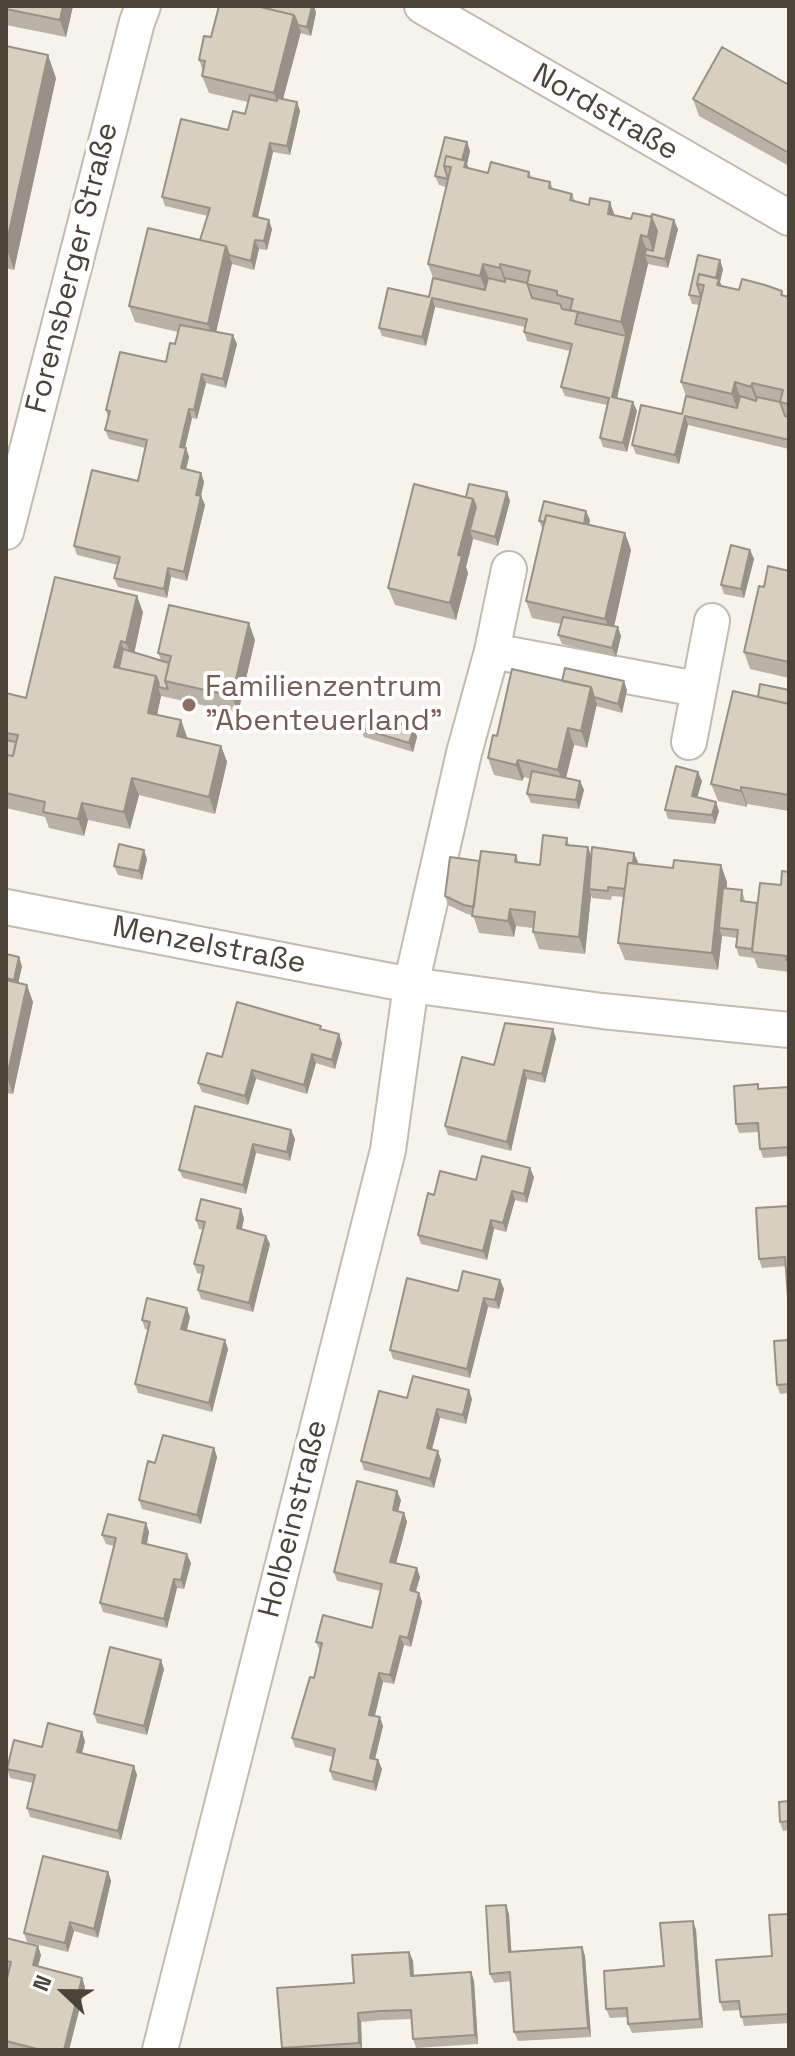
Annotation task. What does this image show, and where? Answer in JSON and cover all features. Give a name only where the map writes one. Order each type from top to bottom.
[{"type":"street","name":"Forensberger Straße","points":[[6,532],[143,6]]},
{"type":"street","name":"Nordstraße","points":[[422,6],[789,218]]},
{"type":"street","points":[[411,985],[509,569]]},
{"type":"street","points":[[689,742],[712,621]]},
{"type":"street","points":[[492,651],[697,689]]},
{"type":"street","name":"Menzelstraße","points":[[6,907],[411,985],[602,1011],[789,1030]]},
{"type":"street","name":"Holbeinstraße","points":[[160,2050],[388,1150],[411,985]]},
{"type":"building","points":[[6,6],[63,6],[60,20],[6,9]]},
{"type":"building","points":[[219,6],[256,6],[294,15],[274,93],[202,76],[205,61],[199,60],[204,36],[211,37]]},
{"type":"building","points":[[256,6],[312,6],[307,27],[298,25],[294,15]]},
{"type":"building","points":[[6,46],[48,55],[6,246]]},
{"type":"building","points":[[722,47],[789,85],[789,153],[693,99]]},
{"type":"building","points":[[250,95],[297,102],[287,146],[270,143],[253,216],[269,220],[264,241],[255,240],[251,261],[229,255],[226,246],[200,240],[210,208],[162,197],[181,119],[228,130],[233,111],[245,114]]},
{"type":"building","points":[[445,137],[467,142],[462,160],[446,156],[444,166],[448,179],[435,176]]},
{"type":"building","points":[[446,156],[466,161],[464,167],[488,173],[491,162],[529,172],[528,177],[550,182],[549,188],[572,194],[570,200],[589,205],[590,198],[610,202],[608,214],[631,219],[633,213],[652,217],[648,237],[641,235],[621,322],[570,310],[573,299],[557,295],[557,291],[527,284],[530,271],[500,264],[500,268],[483,264],[480,276],[428,264],[451,167],[444,166]]},
{"type":"building","points":[[652,214],[674,220],[665,259],[645,255],[646,249],[653,251],[657,231]]},
{"type":"building","points":[[148,228],[226,246],[208,324],[129,306]]},
{"type":"building","points":[[698,255],[720,260],[716,278],[699,274],[697,284],[701,297],[689,295]]},
{"type":"building","points":[[699,274],[719,279],[717,285],[739,290],[742,279],[782,291],[781,295],[789,297],[789,404],[780,402],[783,390],[752,383],[751,387],[735,382],[732,394],[681,382],[704,285],[697,284]]},
{"type":"building","points":[[433,278],[485,290],[488,278],[527,283],[532,298],[560,304],[562,309],[578,312],[575,324],[626,336],[612,397],[633,402],[623,443],[600,438],[609,398],[561,387],[572,344],[524,332],[527,319],[432,298],[422,337],[379,328],[388,288],[429,297]]},
{"type":"building","points":[[180,325],[233,335],[223,379],[202,374],[194,410],[189,409],[180,447],[186,448],[181,468],[201,473],[196,495],[201,496],[184,572],[168,568],[164,589],[114,578],[120,557],[74,546],[92,470],[138,481],[147,440],[105,430],[110,411],[106,410],[120,352],[166,362],[170,343],[175,344]]},
{"type":"building","points":[[686,396],[737,408],[740,396],[756,401],[757,397],[780,402],[785,416],[789,417],[789,440],[685,416],[675,455],[632,445],[641,405],[682,414]]},
{"type":"building","points":[[414,484],[473,499],[458,555],[462,556],[450,603],[388,588]]},
{"type":"building","points":[[469,484],[507,492],[495,537],[470,530],[476,507],[473,499],[466,497]]},
{"type":"building","points":[[544,501],[586,511],[584,524],[546,515],[545,522],[539,521]]},
{"type":"building","points":[[546,515],[625,533],[605,619],[526,601]]},
{"type":"building","points":[[731,545],[750,550],[741,589],[721,585]]},
{"type":"building","points":[[768,566],[789,571],[789,662],[744,652],[759,586],[764,587]]},
{"type":"building","points":[[55,577],[137,596],[126,643],[121,641],[114,667],[156,676],[148,713],[181,720],[177,736],[221,746],[209,797],[132,778],[124,812],[82,803],[78,819],[43,812],[45,802],[6,793],[6,755],[13,756],[18,735],[6,733],[6,693],[26,698]]},
{"type":"building","points":[[169,605],[249,623],[232,696],[165,681],[171,656],[158,653]]},
{"type":"building","points":[[563,617],[618,627],[612,648],[558,635]]},
{"type":"building","points":[[123,649],[169,663],[165,681],[168,689],[158,687],[156,676],[119,668]]},
{"type":"building","points":[[565,668],[624,681],[618,704],[594,697],[591,687],[562,681]]},
{"type":"building","points":[[512,669],[591,687],[581,731],[568,728],[558,770],[518,760],[516,765],[488,758],[493,735],[497,736]]},
{"type":"building","points":[[760,684],[789,690],[789,704],[758,697]]},
{"type":"building","points":[[733,691],[789,704],[789,795],[741,787],[741,791],[711,784]]},
{"type":"building","points":[[365,713],[414,728],[409,743],[360,728]]},
{"type":"building","points":[[6,740],[16,742],[13,756],[6,755]]},
{"type":"building","points":[[676,766],[698,772],[692,796],[716,802],[712,815],[665,810]]},
{"type":"building","points":[[532,771],[580,781],[576,800],[527,794]]},
{"type":"building","points":[[543,835],[567,838],[566,845],[588,847],[579,937],[533,932],[535,912],[510,909],[508,921],[472,916],[481,851],[516,855],[515,862],[540,865]]},
{"type":"building","points":[[119,844],[144,850],[139,871],[114,866]]},
{"type":"building","points":[[592,847],[634,853],[633,863],[628,863],[625,889],[589,889]]},
{"type":"building","points":[[450,857],[479,861],[474,907],[445,896]]},
{"type":"building","points":[[674,860],[721,865],[712,953],[618,943],[628,863],[673,868]]},
{"type":"building","points":[[782,871],[789,872],[789,960],[786,960],[787,956],[752,952],[760,883],[781,885]]},
{"type":"building","points":[[723,888],[742,890],[741,901],[757,903],[752,949],[736,947],[738,930],[719,928]]},
{"type":"building","points":[[6,954],[19,957],[14,980],[6,978]]},
{"type":"building","points":[[6,980],[27,985],[7,1077],[6,1077]]},
{"type":"building","points":[[237,1002],[339,1034],[332,1060],[312,1054],[304,1085],[252,1070],[245,1096],[198,1083],[207,1053],[222,1057]]},
{"type":"building","points":[[505,1023],[553,1029],[542,1074],[524,1070],[507,1142],[445,1126],[462,1057],[494,1065]]},
{"type":"building","points":[[758,1084],[758,1089],[789,1087],[789,1147],[760,1149],[758,1123],[736,1124],[734,1086]]},
{"type":"building","points":[[195,1106],[291,1130],[287,1152],[253,1144],[243,1185],[179,1170]]},
{"type":"building","points":[[482,1156],[530,1168],[524,1194],[512,1191],[503,1223],[491,1220],[483,1251],[418,1235],[428,1193],[434,1195],[440,1171],[476,1180]]},
{"type":"building","points":[[201,1199],[241,1209],[237,1228],[266,1236],[249,1303],[198,1290],[204,1266],[194,1264],[205,1222],[196,1220]]},
{"type":"building","points":[[789,1206],[788,1298],[785,1257],[759,1259],[756,1208]]},
{"type":"building","points":[[463,1271],[500,1280],[495,1300],[484,1298],[467,1369],[390,1350],[407,1278],[458,1291]]},
{"type":"building","points":[[147,1298],[187,1308],[181,1329],[225,1340],[209,1403],[135,1384],[150,1322],[142,1320]]},
{"type":"building","points":[[789,1340],[789,1384],[777,1385],[774,1341]]},
{"type":"building","points":[[413,1376],[469,1390],[463,1415],[437,1409],[427,1448],[438,1451],[430,1479],[361,1461],[379,1391],[407,1398]]},
{"type":"building","points":[[163,1435],[214,1448],[197,1515],[139,1500],[148,1461],[155,1463]]},
{"type":"building","points":[[357,1481],[397,1491],[393,1510],[404,1513],[390,1562],[417,1568],[410,1590],[419,1593],[408,1638],[400,1636],[390,1675],[379,1673],[369,1715],[380,1717],[370,1758],[378,1760],[373,1782],[330,1771],[335,1749],[292,1738],[310,1677],[314,1678],[322,1643],[316,1642],[323,1615],[372,1628],[382,1584],[334,1572]]},
{"type":"building","points":[[108,1514],[146,1523],[142,1543],[187,1554],[181,1580],[174,1579],[164,1619],[100,1603],[116,1538],[102,1535]]},
{"type":"building","points":[[110,1647],[161,1660],[144,1726],[94,1714]]},
{"type":"building","points":[[48,1723],[82,1732],[77,1752],[134,1766],[118,1831],[27,1808],[35,1775],[7,1769],[14,1740],[42,1747]]},
{"type":"building","points":[[789,1801],[789,1821],[780,1822],[779,1802]]},
{"type":"building","points":[[43,1856],[108,1872],[94,1929],[70,1922],[65,1943],[24,1933]]},
{"type":"building","points":[[506,1905],[509,1952],[582,1947],[588,2028],[514,2032],[510,1972],[490,1974],[486,1906]]},
{"type":"building","points":[[789,1914],[789,2014],[741,2017],[739,2001],[720,2002],[716,1960],[772,1956],[769,1915]]},
{"type":"building","points":[[693,1921],[700,2019],[628,2024],[627,2008],[606,2009],[604,1971],[664,1966],[660,1923]]},
{"type":"building","points":[[6,1938],[38,1946],[33,1965],[82,1978],[64,2050],[41,2050],[6,2041],[6,1983],[11,1962],[6,1961]]},
{"type":"building","points":[[409,1952],[411,1976],[471,1972],[475,2035],[413,2039],[411,2010],[379,2011],[358,2013],[359,2043],[282,2048],[277,1988],[354,1983],[352,1955]]},
{"type":"place","name":"Familienzentrum \"Abenteuerland\"","points":[[189,705]]}]
